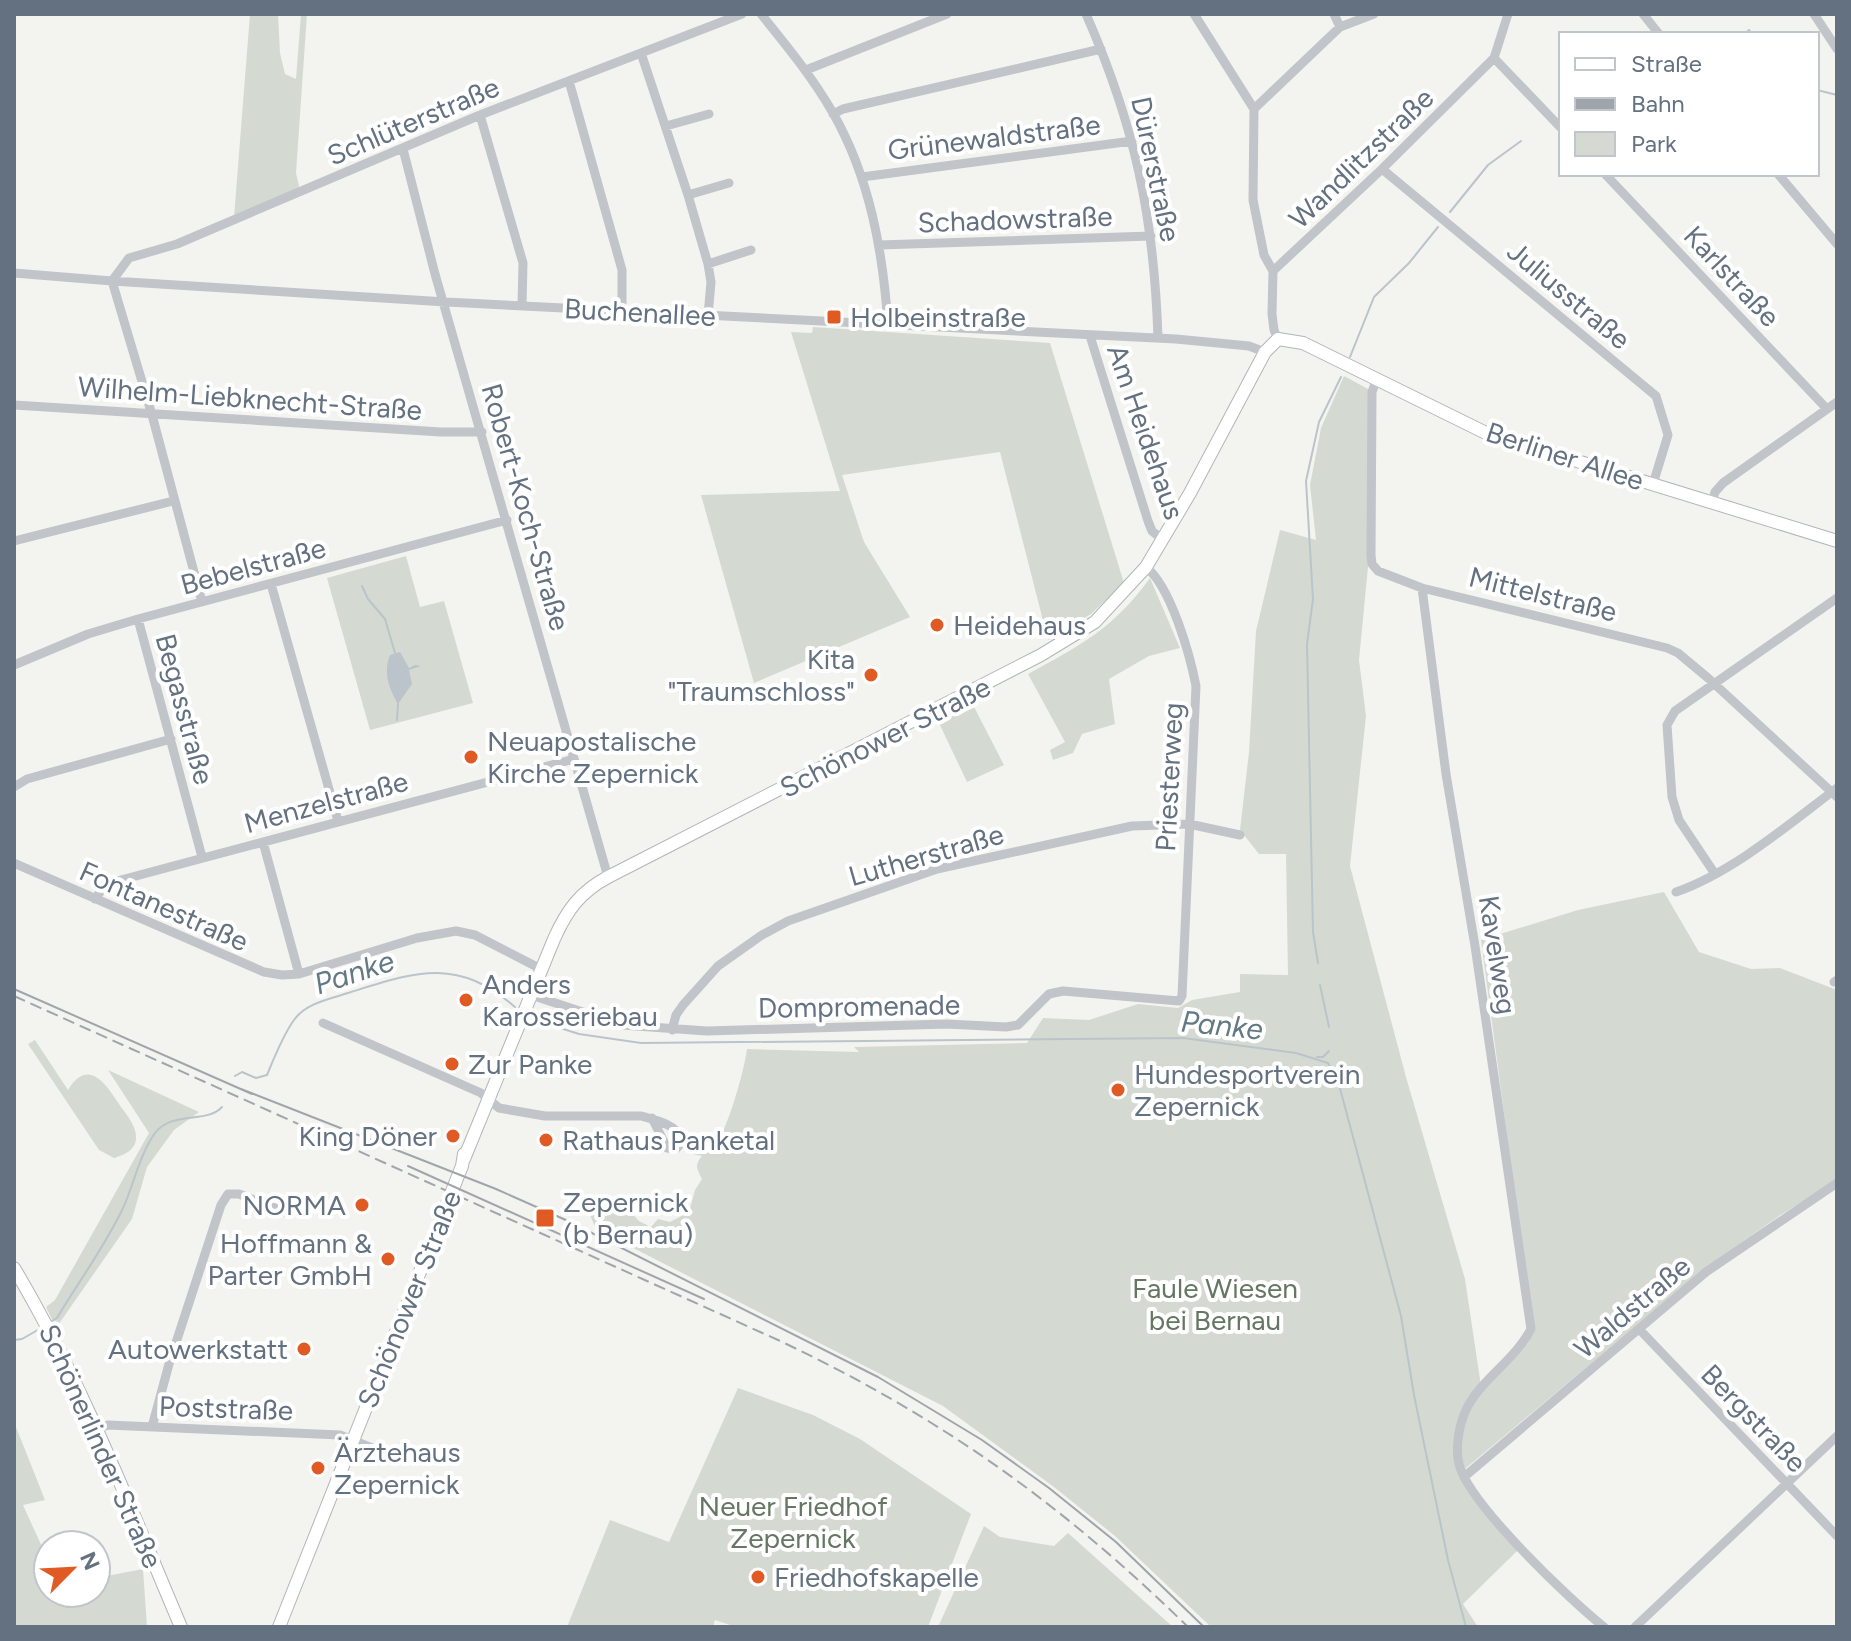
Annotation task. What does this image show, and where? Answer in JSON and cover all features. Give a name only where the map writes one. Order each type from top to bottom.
[{"type":"street","name":"Schlüterstraße","points":[[112,281],[129,258],[177,244],[480,115],[742,14]]},
{"type":"street","points":[[761,14],[806,70],[833,114],[862,177],[879,245],[888,325]]},
{"type":"street","points":[[806,70],[947,14]]},
{"type":"street","name":"Dürerstraße","points":[[1086,14],[1132,141],[1151,236],[1158,338]]},
{"type":"street","points":[[1194,14],[1254,109],[1253,200],[1264,255],[1273,271],[1274,330],[1271,346]]},
{"type":"street","points":[[1334,14],[1340,27]]},
{"type":"street","points":[[1254,109],[1340,27],[1374,14]]},
{"type":"street","name":"Wandlitzstraße","points":[[1273,271],[1494,58],[1508,14]]},
{"type":"street","points":[[1643,14],[1657,32]]},
{"type":"street","points":[[1814,14],[1837,49]]},
{"type":"street","points":[[833,114],[843,109],[1101,49]]},
{"type":"street","points":[[641,53],[708,264],[711,282],[708,316]]},
{"type":"street","points":[[1494,58],[1559,126]]},
{"type":"street","points":[[569,81],[622,270],[622,311]]},
{"type":"street","points":[[666,126],[709,114]]},
{"type":"street","points":[[480,115],[523,263],[522,306]]},
{"type":"street","name":"Grünewaldstraße","points":[[862,177],[1132,141]]},
{"type":"street","name":"Robert-Koch-Straße","points":[[403,149],[435,274],[446,302],[608,877]]},
{"type":"street","name":"Juliusstraße","points":[[1382,169],[1656,396],[1668,435],[1653,484]]},
{"type":"street","name":"Karlstraße","points":[[1607,176],[1827,409]]},
{"type":"street","points":[[1780,176],[1837,244]]},
{"type":"street","points":[[688,195],[729,183]]},
{"type":"street","name":"Schadowstraße","points":[[879,245],[1151,236]]},
{"type":"street","points":[[708,264],[751,250]]},
{"type":"street","name":"Buchenallee","points":[[14,273],[446,302],[1158,338],[1249,346],[1303,343]]},
{"type":"street","points":[[112,281],[202,602]]},
{"type":"street","name":"Am Heidehaus","points":[[1090,336],[1148,521],[1152,531],[1163,540]]},
{"type":"street","name":"Berliner Allee","points":[[1303,343],[1486,433],[1837,541]]},
{"type":"street","name":"Schönower Straße","points":[[279,1627],[487,1100],[566,912],[591,886],[1041,655],[1095,622],[1146,567],[1271,346]]},
{"type":"street","name":"Mittelstraße","points":[[1376,381],[1372,392],[1372,564],[1378,571],[1422,588],[1667,648],[1689,662],[1835,793]]},
{"type":"street","points":[[1712,502],[1715,492],[1723,483],[1837,402]]},
{"type":"street","name":"Wilhelm-Liebknecht-Straße","points":[[14,405],[482,432]]},
{"type":"street","points":[[14,541],[173,501]]},
{"type":"street","name":"Bebelstraße","points":[[14,665],[88,634],[138,619],[507,520]]},
{"type":"street","name":"Priesterweg","points":[[1146,567],[1157,577],[1180,630],[1189,652],[1196,686],[1182,996],[1179,1001]]},
{"type":"street","points":[[271,584],[338,821]]},
{"type":"street","name":"Kavelweg","points":[[1422,588],[1446,774],[1475,946],[1531,1329],[1519,1348],[1465,1410],[1458,1448],[1464,1477]]},
{"type":"street","points":[[1715,874],[1679,820],[1672,797],[1667,725],[1675,711],[1837,598]]},
{"type":"street","name":"Begasstraße","points":[[138,619],[202,857]]},
{"type":"street","points":[[14,787],[27,779],[171,739]]},
{"type":"street","name":"Menzelstraße","points":[[95,899],[106,884],[574,759]]},
{"type":"street","points":[[1676,892],[1715,874],[1835,793]]},
{"type":"street","name":"Lutherstraße","points":[[672,1030],[683,1005],[718,966],[754,940],[788,921],[937,869],[1132,826],[1189,824],[1240,835]]},
{"type":"street","points":[[263,842],[299,974],[417,938],[456,931],[475,935],[541,969]]},
{"type":"street","name":"Fontanestraße","points":[[14,863],[248,967],[282,975],[299,974]]},
{"type":"street","name":"Dompromenade","points":[[531,995],[622,1025],[731,1031],[947,1024],[1006,1027],[1018,1025],[1049,994],[1063,991],[1179,1001]]},
{"type":"street","points":[[323,1023],[481,1093],[499,1108],[545,1116],[652,1118]]},
{"type":"street","name":"Waldstraße","points":[[1464,1477],[1706,1272],[1837,1183]]},
{"type":"street","points":[[152,1427],[169,1364],[221,1205],[228,1194],[239,1194],[290,1214]]},
{"type":"street","name":"Schönerlinder Straße","points":[[14,1268],[47,1324],[97,1429],[181,1627]]},
{"type":"street","name":"Bergstraße","points":[[1639,1329],[1837,1536]]},
{"type":"street","name":"Poststraße","points":[[97,1429],[108,1425],[340,1435],[353,1440]]},
{"type":"street","points":[[1635,1627],[1837,1436]]},
{"type":"street","name":"Schönower Straße","points":[[353,1440],[404,1461]]},
{"type":"street","points":[[1464,1477],[1534,1562],[1604,1627]]},
{"type":"green space","points":[[250,14],[278,14],[280,53],[285,74],[296,79],[301,14],[307,14],[296,173],[300,190],[234,217]]},
{"type":"green space","points":[[813,327],[1050,343],[1124,583],[1091,614],[1048,640],[1000,452],[842,475],[864,542],[910,617],[754,683],[701,495],[840,491],[791,332],[812,333]]},
{"type":"green space","name":"Faule Wiesen bei Bernau","points":[[1344,376],[1368,389],[1368,567],[1359,660],[1366,716],[1350,866],[1406,1077],[1465,1279],[1484,1390],[1523,1349],[1533,1331],[1481,940],[1578,910],[1664,892],[1699,952],[1751,969],[1780,968],[1837,990],[1837,1180],[1704,1269],[1460,1473],[1466,1488],[1518,1550],[1463,1604],[1478,1627],[1211,1627],[1115,1536],[943,1406],[596,1229],[588,1210],[629,1210],[639,1221],[651,1227],[658,1219],[670,1222],[689,1212],[695,1190],[702,1179],[697,1167],[702,1156],[688,1153],[708,1152],[721,1135],[738,1088],[747,1049],[859,1052],[854,1047],[1027,1043],[1043,1018],[1089,1020],[1138,1004],[1178,1008],[1192,1000],[1240,992],[1240,974],[1288,975],[1286,854],[1259,854],[1240,830],[1249,752],[1256,631],[1280,530],[1316,540],[1310,485],[1321,428]]},
{"type":"green space","points":[[406,556],[420,607],[444,601],[473,703],[370,730],[327,578]]},
{"type":"green space","points":[[1150,578],[1180,648],[1149,656],[1109,679],[1115,724],[1082,734],[1073,753],[1053,760],[1050,750],[1065,742],[1028,674],[1110,623]]},
{"type":"green space","points":[[973,705],[1004,765],[967,782],[939,723]]},
{"type":"green space","points":[[35,1040],[68,1090],[83,1075],[96,1077],[108,1089],[135,1129],[134,1146],[129,1151],[114,1158],[99,1150],[28,1044]]},
{"type":"green space","points":[[108,1070],[199,1112],[174,1130],[147,1167],[132,1219],[56,1328],[46,1307],[55,1300],[149,1133]]},
{"type":"green space","name":"Neuer Friedhof Zepernick","points":[[738,1388],[813,1415],[860,1439],[971,1514],[928,1627],[736,1627],[715,1620],[713,1627],[567,1627],[610,1520],[669,1542]]},
{"type":"green space","points":[[14,1422],[45,1500],[23,1505],[34,1529],[32,1609],[112,1609],[112,1575],[143,1569],[147,1627],[14,1627]]},
{"type":"green space","points":[[984,1526],[1000,1537],[1054,1546],[1068,1533],[1173,1627],[938,1627]]},
{"type":"shaded area","points":[[400,652],[409,668],[421,666],[409,670],[412,684],[398,704],[387,668],[390,655]]},
{"type":"waterway","points":[[1747,32],[1750,32]]},
{"type":"waterway","points":[[1819,90],[1837,95]]},
{"type":"waterway","points":[[1450,212],[1488,165],[1521,141]]},
{"type":"waterway","points":[[1350,357],[1374,297],[1409,263],[1438,227]]},
{"type":"waterway","points":[[1318,963],[1313,932],[1307,644],[1313,599],[1306,481],[1319,422],[1341,377]]},
{"type":"waterway","points":[[362,586],[368,599],[385,619],[395,653]]},
{"type":"waterway","points":[[397,720],[398,704]]},
{"type":"waterway","name":"Panke","points":[[235,1076],[242,1072],[256,1078],[267,1075],[286,1033],[305,1009],[394,979],[434,973],[454,975],[473,980],[494,991],[515,1007]]},
{"type":"waterway","points":[[1320,985],[1329,1027]]},
{"type":"waterway","name":"Panke","points":[[532,1019],[579,1034],[641,1043],[1183,1038],[1296,1053],[1328,1063],[1338,1081],[1401,1316],[1448,1560],[1466,1627]]},
{"type":"waterway","points":[[1317,1057],[1323,1057],[1329,1051]]},
{"type":"waterway","name":"Panke","points":[[52,1321],[57,1318],[117,1220],[155,1133],[171,1122],[208,1115],[222,1107]]},
{"type":"waterway","name":"Panke","points":[[14,1340],[43,1327]]},
{"type":"tram line","points":[[14,989],[252,1094]]},
{"type":"tram line","points":[[241,1089],[496,1189],[568,1221],[878,1377],[982,1440],[1049,1488],[1116,1542],[1204,1627]]},
{"type":"tram line","points":[[408,1166],[704,1299]]},
{"type":"railway","points":[[14,996],[837,1369],[945,1432],[1045,1502],[1141,1582],[1188,1627]]},
{"type":"place","name":"Holbeinstraße","points":[[834,317]]},
{"type":"place","name":"Heidehaus","points":[[937,625]]},
{"type":"place","name":"Kita \"Traumschloss\"","points":[[871,675]]},
{"type":"place","name":"Neuapostalische Kirche Zepernick","points":[[471,757]]},
{"type":"place","name":"Anders Karosseriebau","points":[[466,1000]]},
{"type":"place","name":"Zur Panke","points":[[452,1064]]},
{"type":"place","name":"Hundesportverein Zepernick","points":[[1118,1090]]},
{"type":"place","name":"King Döner","points":[[453,1136]]},
{"type":"place","name":"Rathaus Panketal","points":[[546,1140]]},
{"type":"place","name":"NORMA","points":[[362,1205]]},
{"type":"place","name":"Zepernick (b Bernau)","points":[[545,1218]]},
{"type":"place","name":"Hoffmann & Parter GmbH","points":[[388,1259]]},
{"type":"place","name":"Autowerkstatt","points":[[304,1349]]},
{"type":"place","name":"Ärztehaus Zepernick","points":[[318,1468]]},
{"type":"place","name":"Friedhofskapelle","points":[[758,1577]]}]
